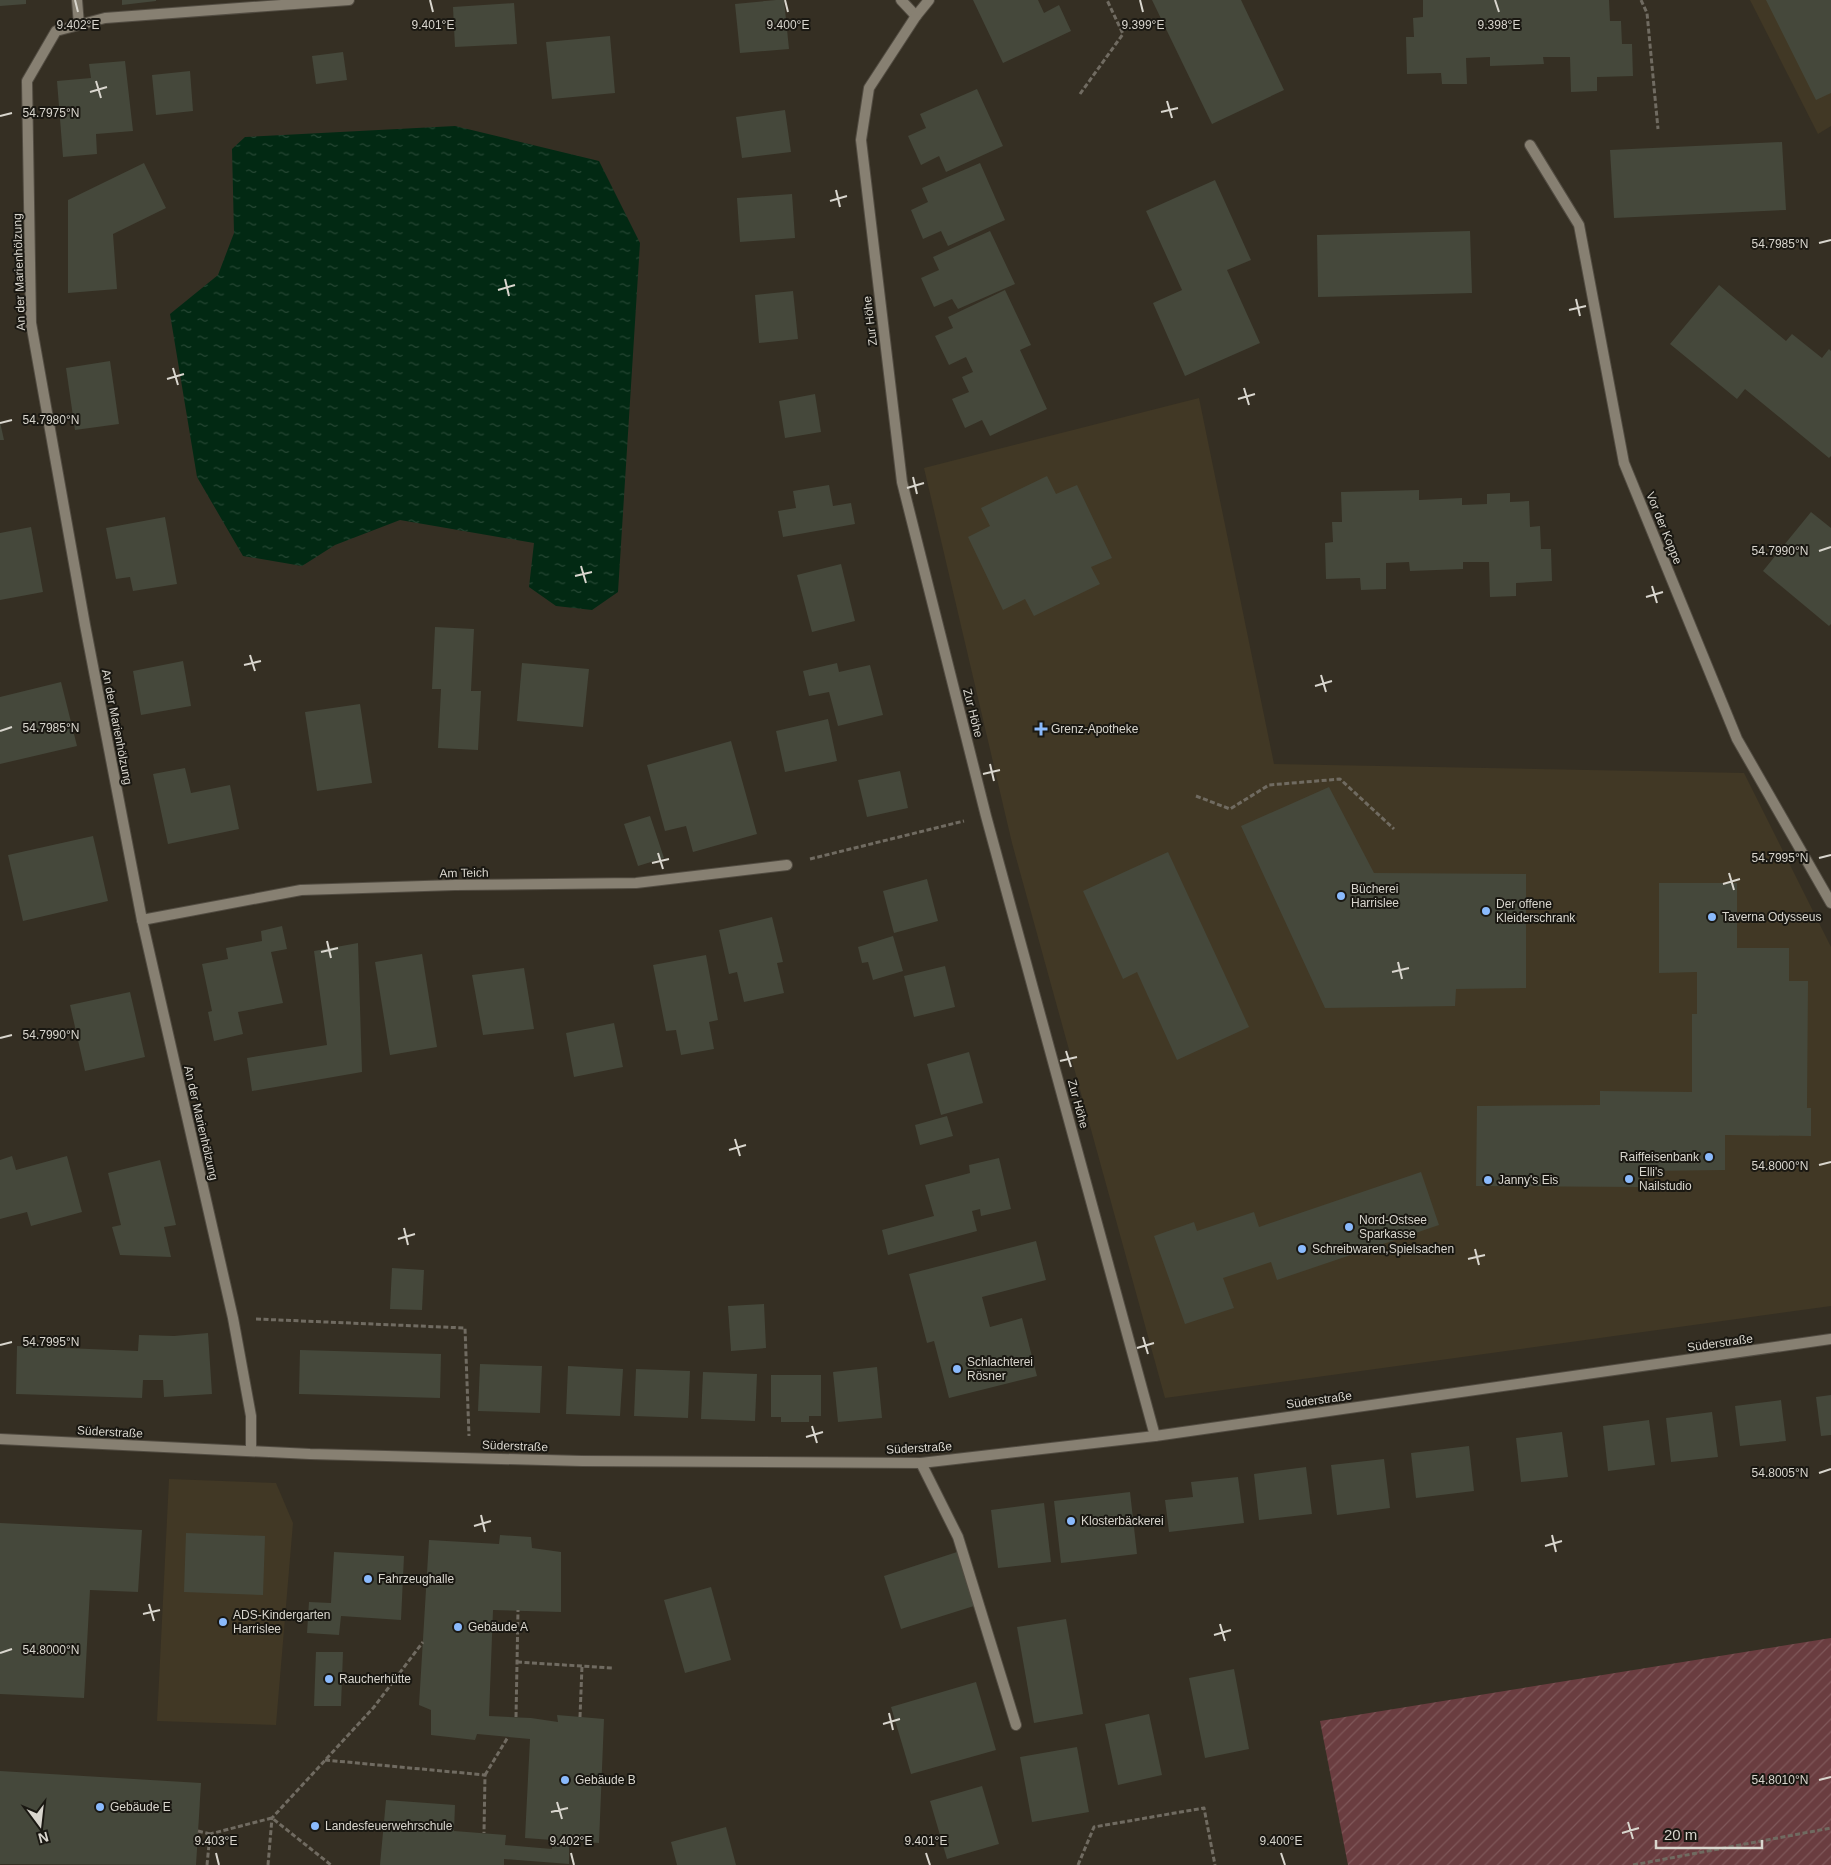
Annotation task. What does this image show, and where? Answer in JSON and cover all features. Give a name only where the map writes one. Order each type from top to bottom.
[{"type":"street","points":[[77,0],[79,25]]},
{"type":"street","name":"An der Marienhölzung","points":[[251,1451],[251,1416],[233,1318],[142,920],[84,625],[31,323],[27,81],[56,31],[105,18],[349,0]]},
{"type":"street","points":[[901,0],[916,16]]},
{"type":"street","name":"Zur Höhe","points":[[929,0],[916,16],[869,88],[861,140],[902,482],[986,816],[1155,1436]]},
{"type":"street","name":"Vor der Koppe","points":[[1530,145],[1579,224],[1624,463],[1737,739],[1831,903]]},
{"type":"street","name":"Am Teich","points":[[142,920],[300,890],[455,885],[636,883],[787,864]]},
{"type":"street","name":"Süderstraße","points":[[0,1439],[310,1454],[582,1460],[921,1463],[1155,1436],[1831,1340]]},
{"type":"street","points":[[921,1463],[958,1538],[1016,1725]]},
{"type":"path","points":[[1080,94],[1123,34],[1107,0]]},
{"type":"path","points":[[1642,0],[1647,13],[1658,129]]},
{"type":"path","points":[[1196,796],[1230,809],[1269,785],[1340,779],[1394,829]]},
{"type":"path","points":[[787,864],[986,816]]},
{"type":"path","points":[[233,1318],[465,1328],[470,1457]]},
{"type":"path","points":[[516,1717],[518,1610]]},
{"type":"path","points":[[198,1831],[210,1834],[272,1818],[374,1707],[423,1642]]},
{"type":"path","points":[[517,1662],[612,1668]]},
{"type":"path","points":[[580,1717],[582,1666]]},
{"type":"path","points":[[484,1833],[485,1776],[508,1737]]},
{"type":"path","points":[[325,1760],[485,1776]]},
{"type":"path","points":[[1078,1865],[1094,1827],[1204,1808],[1215,1865]]},
{"type":"path","points":[[268,1865],[272,1818]]},
{"type":"path","points":[[272,1818],[331,1865]]},
{"type":"path","points":[[1633,1865],[1831,1828]]},
{"type":"path","points":[[208,1865],[210,1834]]},
{"type":"shaded area","points":[[1750,0],[1831,0],[1831,126],[1818,134]]},
{"type":"shaded area","points":[[1199,398],[1274,764],[1744,773],[1831,947],[1831,1306],[1165,1398],[1012,843],[924,468]]},
{"type":"shaded area","name":"ADS-Kindergarten Harrislee","points":[[169,1479],[276,1483],[293,1523],[276,1725],[157,1721]]},
{"type":"shaded area","points":[[1831,1638],[1831,1865],[1348,1865],[1320,1721]]},
{"type":"water","points":[[455,126],[599,161],[640,243],[618,592],[592,610],[556,606],[529,587],[534,543],[400,520],[335,545],[302,566],[243,556],[197,477],[170,314],[218,275],[234,233],[232,149],[245,137]]},
{"type":"building","points":[[0,0],[26,0],[26,4],[0,6]]},
{"type":"building","points":[[122,0],[156,0],[156,1],[122,5]]},
{"type":"building","points":[[784,0],[789,49],[740,53],[735,4]]},
{"type":"building","points":[[973,0],[1038,0],[1044,13],[1059,5],[1071,31],[1003,63]]},
{"type":"building","points":[[1152,0],[1241,0],[1284,90],[1212,124]]},
{"type":"building","points":[[1423,0],[1609,0],[1610,21],[1621,21],[1622,44],[1632,44],[1633,76],[1597,77],[1597,91],[1571,92],[1570,57],[1543,57],[1544,64],[1490,66],[1490,57],[1466,58],[1467,84],[1442,84],[1441,73],[1407,74],[1406,37],[1414,37],[1413,18],[1423,17]]},
{"type":"building","points":[[1766,0],[1831,0],[1831,93],[1816,100]]},
{"type":"building","points":[[514,3],[517,44],[455,47],[453,7]]},
{"type":"building","points":[[610,36],[615,93],[552,99],[546,42]]},
{"type":"building","points":[[343,52],[347,80],[316,84],[312,56]]},
{"type":"building","points":[[125,61],[133,131],[96,134],[97,154],[63,157],[57,81],[91,78],[89,64]]},
{"type":"building","points":[[190,71],[193,111],[156,115],[152,75]]},
{"type":"building","points":[[977,89],[1003,146],[946,172],[939,156],[921,165],[908,136],[926,128],[920,114]]},
{"type":"building","points":[[785,110],[791,152],[742,158],[736,117]]},
{"type":"building","points":[[1782,142],[1786,210],[1614,218],[1610,150]]},
{"type":"building","points":[[144,163],[166,208],[113,234],[117,289],[68,293],[68,200]]},
{"type":"building","points":[[980,163],[1005,220],[948,246],[941,231],[923,239],[911,210],[928,202],[922,188]]},
{"type":"building","points":[[1215,180],[1251,260],[1227,270],[1260,343],[1185,376],[1153,303],[1182,290],[1146,211]]},
{"type":"building","points":[[792,194],[795,238],[740,242],[737,198]]},
{"type":"building","points":[[990,231],[1015,284],[958,309],[952,299],[934,307],[921,278],[939,270],[933,257]]},
{"type":"building","points":[[1470,231],[1472,293],[1318,297],[1317,235]]},
{"type":"building","points":[[1719,285],[1786,341],[1792,334],[1822,358],[1829,349],[1831,351],[1831,456],[1829,458],[1745,389],[1737,399],[1670,344]]},
{"type":"building","points":[[1005,290],[1031,345],[1020,350],[1047,409],[990,436],[982,420],[965,428],[952,399],[969,392],[962,377],[973,372],[966,357],[949,365],[935,336],[953,328],[948,317]]},
{"type":"building","points":[[793,291],[798,339],[759,343],[755,295]]},
{"type":"building","points":[[110,361],[119,424],[75,430],[66,368]]},
{"type":"building","points":[[815,394],[821,432],[785,438],[779,401]]},
{"type":"building","points":[[0,422],[4,440],[0,440]]},
{"type":"building","points":[[1047,476],[1056,494],[1077,485],[1112,558],[1091,567],[1100,584],[1034,616],[1025,599],[1003,610],[968,537],[990,526],[981,508]]},
{"type":"building","points":[[829,485],[833,506],[851,503],[855,524],[783,537],[778,511],[796,508],[793,491]]},
{"type":"building","points":[[1419,490],[1419,500],[1462,498],[1462,505],[1487,504],[1487,494],[1510,493],[1510,502],[1529,501],[1530,527],[1540,526],[1541,549],[1551,549],[1552,581],[1516,583],[1516,596],[1490,597],[1489,562],[1463,562],[1463,569],[1410,571],[1409,562],[1386,563],[1386,589],[1361,590],[1360,578],[1326,579],[1325,543],[1333,542],[1332,522],[1342,522],[1341,492]]},
{"type":"building","points":[[1811,512],[1831,528],[1831,624],[1829,626],[1763,571]]},
{"type":"building","points":[[165,517],[177,584],[133,591],[130,577],[116,579],[106,528]]},
{"type":"building","points":[[31,527],[43,592],[0,600],[0,533]]},
{"type":"building","points":[[841,564],[855,621],[812,632],[797,575]]},
{"type":"building","points":[[435,627],[474,629],[471,691],[481,691],[478,750],[438,748],[441,689],[432,689]]},
{"type":"building","points":[[183,661],[191,706],[141,715],[133,671]]},
{"type":"building","points":[[522,663],[589,669],[583,727],[517,721]]},
{"type":"building","points":[[837,663],[839,672],[870,665],[883,715],[838,726],[829,692],[809,696],[803,671]]},
{"type":"building","points":[[61,682],[77,746],[0,764],[0,697]]},
{"type":"building","points":[[360,704],[372,783],[317,791],[305,712]]},
{"type":"building","points":[[828,719],[837,761],[785,772],[776,731]]},
{"type":"building","points":[[731,741],[757,834],[693,852],[686,826],[665,831],[647,765]]},
{"type":"building","points":[[185,768],[191,793],[230,785],[239,829],[168,844],[153,774]]},
{"type":"building","points":[[900,771],[908,808],[867,817],[858,780]]},
{"type":"building","points":[[1329,787],[1374,873],[1526,874],[1526,988],[1456,989],[1455,1006],[1325,1008],[1241,826]]},
{"type":"building","points":[[650,816],[664,858],[638,866],[624,824]]},
{"type":"building","points":[[93,836],[108,901],[23,921],[8,855]]},
{"type":"building","points":[[1168,852],[1249,1027],[1177,1060],[1137,972],[1123,979],[1083,891]]},
{"type":"building","points":[[927,879],[938,921],[894,933],[883,891]]},
{"type":"building","points":[[1659,883],[1737,883],[1737,948],[1789,948],[1789,981],[1808,981],[1807,1108],[1811,1108],[1811,1136],[1725,1135],[1725,1170],[1639,1171],[1639,1187],[1476,1186],[1477,1106],[1600,1105],[1600,1091],[1692,1092],[1692,1014],[1697,1014],[1697,972],[1659,973]]},
{"type":"building","points":[[772,917],[783,962],[777,963],[784,993],[744,1002],[737,972],[729,974],[719,930]]},
{"type":"building","points":[[282,926],[287,949],[271,952],[283,1003],[238,1012],[243,1034],[214,1041],[208,1012],[212,1011],[202,964],[228,959],[226,948],[262,941],[261,931]]},
{"type":"building","points":[[893,936],[903,971],[873,980],[868,962],[862,963],[858,947]]},
{"type":"building","points":[[358,943],[362,1072],[252,1091],[247,1058],[327,1045],[314,951]]},
{"type":"building","points":[[422,954],[437,1047],[390,1055],[375,962]]},
{"type":"building","points":[[706,955],[718,1020],[709,1022],[714,1049],[681,1055],[676,1030],[666,1031],[653,965]]},
{"type":"building","points":[[945,966],[955,1007],[914,1017],[904,976]]},
{"type":"building","points":[[524,968],[534,1029],[483,1035],[472,975]]},
{"type":"building","points":[[130,992],[145,1057],[85,1071],[70,1005]]},
{"type":"building","points":[[614,1023],[623,1067],[574,1077],[566,1033]]},
{"type":"building","points":[[969,1052],[983,1103],[941,1115],[927,1064]]},
{"type":"building","points":[[947,1116],[953,1136],[920,1145],[915,1125]]},
{"type":"building","points":[[12,1156],[16,1170],[67,1156],[82,1212],[31,1226],[27,1212],[0,1219],[0,1160]]},
{"type":"building","points":[[999,1158],[1011,1209],[981,1216],[980,1209],[972,1211],[977,1231],[888,1255],[882,1230],[934,1216],[925,1185],[970,1173],[969,1165]]},
{"type":"building","points":[[160,1160],[176,1225],[164,1227],[171,1257],[120,1255],[112,1227],[121,1225],[108,1173]]},
{"type":"building","points":[[1421,1172],[1439,1225],[1277,1280],[1271,1262],[1223,1278],[1234,1308],[1185,1324],[1154,1236],[1194,1222],[1197,1231],[1254,1212],[1259,1227]]},
{"type":"building","points":[[1036,1241],[1046,1280],[982,1297],[990,1327],[1022,1318],[1037,1376],[949,1398],[934,1341],[927,1343],[909,1274]]},
{"type":"building","points":[[392,1268],[424,1270],[422,1310],[390,1309]]},
{"type":"building","points":[[764,1304],[766,1348],[731,1351],[728,1306]]},
{"type":"building","points":[[208,1333],[212,1394],[164,1397],[163,1380],[143,1380],[142,1398],[16,1394],[17,1346],[138,1351],[139,1335],[174,1336]]},
{"type":"building","points":[[300,1350],[441,1354],[440,1398],[299,1394]]},
{"type":"building","points":[[480,1364],[542,1366],[540,1413],[478,1411]]},
{"type":"building","points":[[568,1366],[623,1369],[620,1416],[566,1414]]},
{"type":"building","points":[[877,1367],[882,1418],[838,1422],[833,1372]]},
{"type":"building","points":[[636,1369],[690,1371],[688,1418],[634,1416]]},
{"type":"building","points":[[703,1372],[757,1374],[755,1421],[701,1419]]},
{"type":"building","points":[[771,1375],[821,1375],[821,1416],[809,1416],[809,1422],[781,1422],[781,1417],[771,1417]]},
{"type":"building","points":[[1831,1395],[1831,1435],[1821,1436],[1816,1397]]},
{"type":"building","points":[[1781,1400],[1786,1441],[1740,1446],[1735,1406]]},
{"type":"building","points":[[1712,1412],[1718,1457],[1671,1462],[1666,1418]]},
{"type":"building","points":[[1649,1420],[1655,1465],[1608,1471],[1603,1426]]},
{"type":"building","points":[[1562,1432],[1568,1477],[1521,1482],[1516,1438]]},
{"type":"building","points":[[1469,1446],[1474,1491],[1416,1498],[1411,1453]]},
{"type":"building","points":[[1384,1459],[1390,1508],[1337,1515],[1331,1465]]},
{"type":"building","points":[[1306,1467],[1312,1514],[1259,1520],[1254,1474]]},
{"type":"building","points":[[1238,1477],[1244,1523],[1169,1532],[1165,1500],[1193,1497],[1191,1482]]},
{"type":"building","points":[[1130,1492],[1137,1554],[1061,1563],[1054,1501]]},
{"type":"building","points":[[1044,1503],[1051,1562],[998,1568],[991,1510]]},
{"type":"building","points":[[0,1523],[142,1530],[138,1592],[90,1590],[84,1698],[0,1694]]},
{"type":"building","points":[[186,1533],[265,1536],[263,1595],[184,1592]]},
{"type":"building","points":[[500,1535],[531,1537],[532,1548],[561,1552],[561,1612],[493,1610],[489,1716],[531,1718],[558,1722],[557,1715],[604,1719],[599,1843],[569,1841],[569,1864],[504,1859],[504,1865],[380,1865],[386,1800],[455,1805],[454,1831],[506,1835],[505,1845],[552,1849],[552,1840],[525,1838],[530,1739],[477,1734],[475,1740],[431,1735],[431,1710],[419,1705],[429,1540],[499,1544]]},
{"type":"building","name":"Fahrzeughalle","points":[[334,1552],[404,1556],[401,1620],[341,1616],[339,1635],[307,1633],[309,1602],[331,1603]]},
{"type":"building","points":[[957,1552],[974,1606],[901,1629],[884,1576]]},
{"type":"building","points":[[711,1587],[731,1660],[685,1673],[664,1600]]},
{"type":"building","points":[[1066,1619],[1083,1714],[1034,1723],[1017,1627]]},
{"type":"building","name":"Raucherhütte","points":[[316,1652],[343,1652],[341,1706],[314,1706]]},
{"type":"building","points":[[1234,1669],[1249,1749],[1205,1758],[1189,1678]]},
{"type":"building","points":[[976,1682],[996,1750],[911,1774],[891,1707]]},
{"type":"building","points":[[1149,1714],[1162,1775],[1118,1785],[1105,1724]]},
{"type":"building","points":[[1077,1747],[1089,1812],[1032,1822],[1020,1757]]},
{"type":"building","name":"Gebäude E","points":[[0,1771],[201,1783],[196,1865],[0,1864]]},
{"type":"building","points":[[982,1786],[999,1844],[947,1859],[930,1801]]},
{"type":"building","points":[[726,1827],[736,1865],[677,1865],[671,1842]]},
{"type":"place","name":"Grenz-Apotheke","points":[[1041,729]]},
{"type":"place","name":"Bücherei Harrislee","points":[[1341,896]]},
{"type":"place","name":"Der offene Kleiderschrank","points":[[1486,911]]},
{"type":"place","name":"Taverna Odysseus","points":[[1712,917]]},
{"type":"place","name":"Raiffeisenbank","points":[[1709,1157]]},
{"type":"place","name":"Elli's Nailstudio","points":[[1629,1179]]},
{"type":"place","name":"Janny's Eis","points":[[1488,1180]]},
{"type":"place","name":"Nord-Ostsee Sparkasse","points":[[1349,1227]]},
{"type":"place","name":"Schreibwaren,Spielsachen","points":[[1302,1249]]},
{"type":"place","name":"Schlachterei Rösner","points":[[957,1369]]},
{"type":"place","name":"Klosterbäckerei","points":[[1071,1521]]},
{"type":"place","name":"Fahrzeughalle","points":[[368,1579]]},
{"type":"place","name":"ADS-Kindergarten Harrislee","points":[[223,1622]]},
{"type":"place","name":"Gebäude A","points":[[458,1627]]},
{"type":"place","name":"Raucherhütte","points":[[329,1679]]},
{"type":"place","name":"Gebäude B","points":[[565,1780]]},
{"type":"place","name":"Gebäude E","points":[[100,1807]]},
{"type":"place","name":"Landesfeuerwehrschule","points":[[315,1826]]}]
